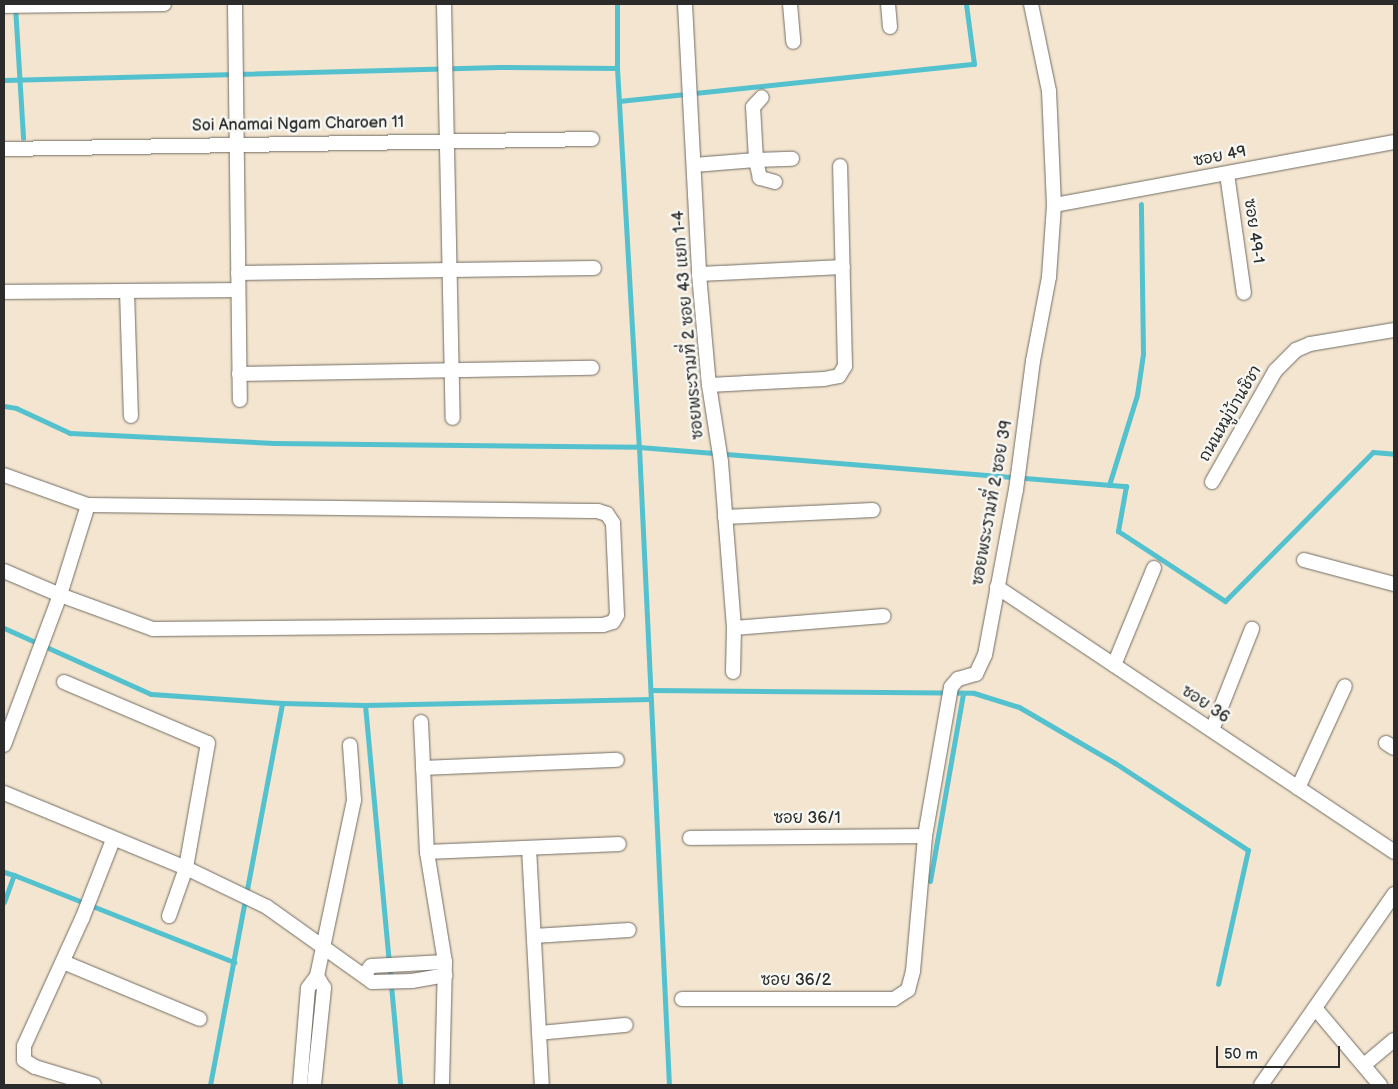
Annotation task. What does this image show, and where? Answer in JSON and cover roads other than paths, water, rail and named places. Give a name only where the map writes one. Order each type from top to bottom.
[{"type":"street","points":[[4,6],[164,4]]},
{"type":"street","points":[[235,4],[240,400]]},
{"type":"street","points":[[444,4],[453,418]]},
{"type":"street","name":"ซอยพระรามที่ 2 ซอย 43 แยก 1-4","points":[[685,4],[700,274],[709,385],[716,442],[721,462],[734,628],[733,672]]},
{"type":"street","points":[[790,4],[793,42]]},
{"type":"street","points":[[888,4],[890,27]]},
{"type":"street","name":"ซอยพระรามที่ 2 ซอย 39","points":[[908,990],[913,971],[925,836],[951,687],[958,679],[976,674],[981,665],[1016,490],[1033,361],[1049,276],[1054,205],[1049,91],[1031,4]]},
{"type":"street","points":[[762,97],[753,107],[756,160],[760,178],[775,182]]},
{"type":"street","name":"Soi Anamai Ngam Charoen 11","points":[[4,149],[592,138]]},
{"type":"street","name":"ซอย 49","points":[[1054,205],[1393,142]]},
{"type":"street","points":[[694,165],[792,158]]},
{"type":"street","points":[[709,385],[839,376],[845,366],[840,166]]},
{"type":"street","name":"ซอย 49-1","points":[[1227,174],[1244,293]]},
{"type":"street","points":[[700,274],[843,267]]},
{"type":"street","points":[[238,273],[594,268]]},
{"type":"street","points":[[4,292],[238,290]]},
{"type":"street","points":[[127,291],[131,416]]},
{"type":"street","name":"ถนนหมู่บ้านชิชา","points":[[1212,482],[1275,372],[1296,350],[1310,344],[1394,330]]},
{"type":"street","points":[[239,374],[592,368]]},
{"type":"street","points":[[4,475],[88,505],[598,511],[607,514],[613,524],[617,615],[613,622],[602,625],[153,629],[60,595],[4,571]]},
{"type":"street","points":[[4,745],[60,595],[88,505]]},
{"type":"street","points":[[725,517],[873,510]]},
{"type":"street","points":[[1304,560],[1394,584]]},
{"type":"street","points":[[1114,665],[1154,568]]},
{"type":"street","name":"ซอย 36","points":[[997,587],[1394,851]]},
{"type":"street","points":[[734,628],[884,616]]},
{"type":"street","points":[[1212,730],[1252,629]]},
{"type":"street","points":[[64,682],[208,743],[186,868],[169,916]]},
{"type":"street","points":[[1298,788],[1345,686]]},
{"type":"street","points":[[421,722],[426,852],[445,969],[442,1085]]},
{"type":"street","points":[[300,1085],[308,988],[317,976],[354,800],[350,745]]},
{"type":"street","points":[[423,768],[617,760]]},
{"type":"street","points":[[4,793],[113,840],[186,868],[267,907],[369,975],[397,982],[445,969]]},
{"type":"street","name":"ซอย 36/1","points":[[690,838],[925,836]]},
{"type":"street","points":[[94,1085],[35,1067],[24,1060],[24,1046],[82,919],[113,840]]},
{"type":"street","points":[[426,852],[619,844]]},
{"type":"street","points":[[529,848],[542,1085]]},
{"type":"street","points":[[1261,1085],[1394,894]]},
{"type":"street","points":[[534,936],[629,930]]},
{"type":"street","points":[[63,962],[200,1020]]},
{"type":"street","points":[[369,975],[393,966],[445,969]]},
{"type":"street","points":[[314,1085],[324,988],[317,976]]},
{"type":"street","name":"ซอย 36/2","points":[[682,999],[894,999],[908,990]]},
{"type":"street","points":[[1315,1008],[1380,1085]]},
{"type":"street","points":[[539,1033],[626,1025]]},
{"type":"street","points":[[1364,1065],[1394,1040]]},
{"type":"waterway","points":[[617,4],[617,68],[639,447],[669,1085]]},
{"type":"waterway","points":[[619,101],[974,64],[966,4]]},
{"type":"waterway","points":[[15,6],[23,138]]},
{"type":"waterway","points":[[4,80],[499,67],[617,68]]},
{"type":"waterway","points":[[1109,485],[1137,395],[1143,354],[1141,204]]},
{"type":"waterway","points":[[4,406],[16,408],[70,433],[274,443],[639,447],[1126,486],[1118,531],[1225,601],[1373,452],[1394,454]]},
{"type":"waterway","points":[[4,628],[151,694],[282,703],[365,705],[651,699]]},
{"type":"waterway","points":[[651,690],[974,693],[1019,707],[1115,763],[1248,850],[1218,984]]},
{"type":"waterway","points":[[930,881],[963,693]]},
{"type":"waterway","points":[[210,1085],[282,703]]},
{"type":"waterway","points":[[365,705],[400,1085]]},
{"type":"waterway","points":[[4,872],[14,875]]},
{"type":"waterway","points":[[4,902],[14,875],[234,962]]}]
